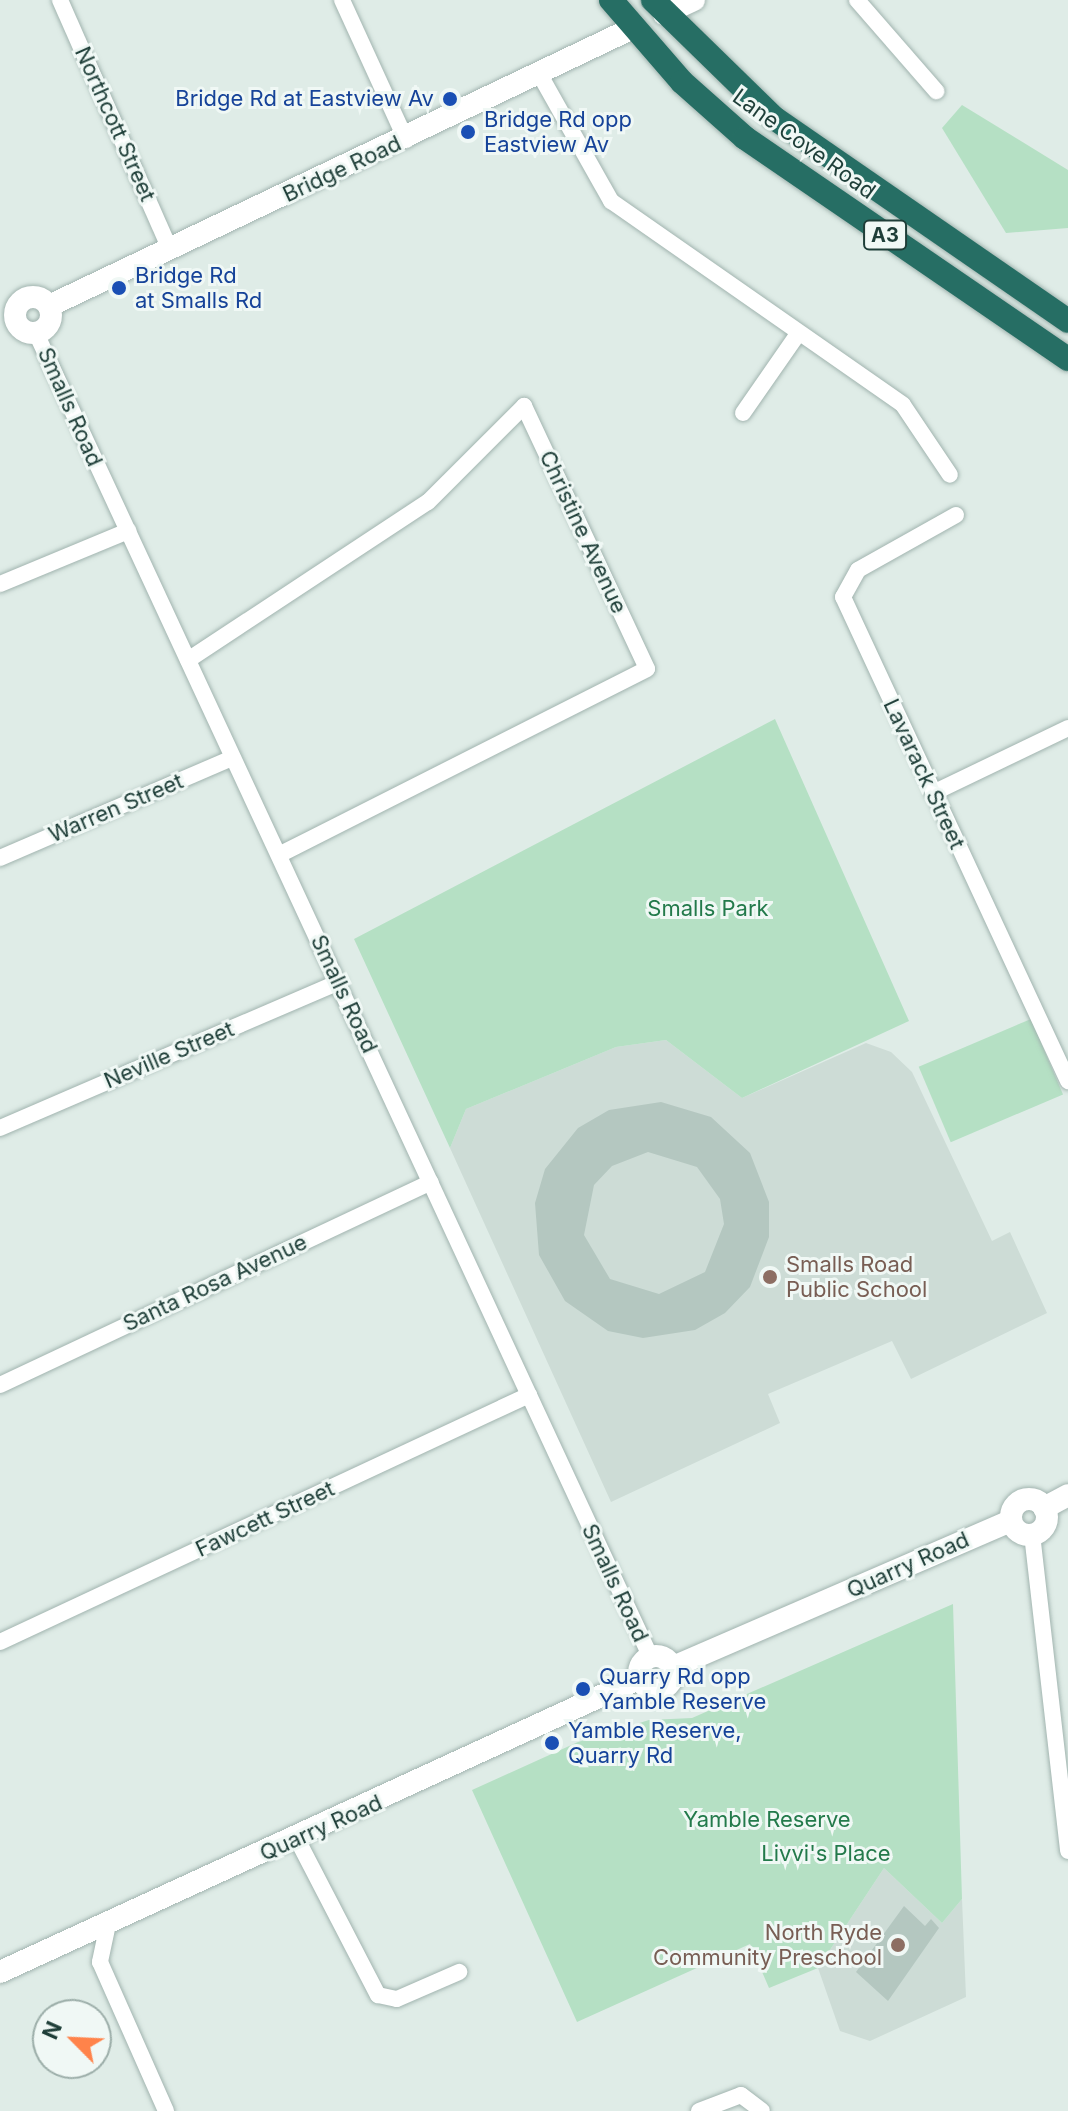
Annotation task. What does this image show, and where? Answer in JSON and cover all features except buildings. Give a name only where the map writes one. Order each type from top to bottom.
[{"type":"highway","name":"Lane Cove Road","points":[[611,0],[633,28],[745,138],[1068,359]]},
{"type":"highway","name":"Lane Cove Road","points":[[658,7],[774,118],[1068,321]]},
{"type":"highway","points":[[633,28],[658,7]]},
{"type":"street","name":"Northcott Street","points":[[60,0],[169,247]]},
{"type":"street","points":[[342,0],[406,140]]},
{"type":"street","points":[[658,7],[694,0]]},
{"type":"street","points":[[857,0],[936,91]]},
{"type":"street","name":"Bridge Road","points":[[17,327],[23,300],[49,306],[169,247],[406,140],[633,28]]},
{"type":"street","points":[[540,75],[611,201],[903,405],[950,475]]},
{"type":"street","name":"Smalls Road","points":[[17,327],[128,531],[650,1656]]},
{"type":"street","points":[[743,413],[798,334]]},
{"type":"street","name":"Christine Avenue","points":[[188,660],[428,502],[524,406],[647,669],[279,855]]},
{"type":"street","name":"Lavarack Street","points":[[956,515],[858,570],[843,586],[847,608],[1068,1081]]},
{"type":"street","points":[[0,584],[128,531]]},
{"type":"street","points":[[933,793],[1068,728]]},
{"type":"street","name":"Warren Street","points":[[0,858],[232,758]]},
{"type":"street","name":"Neville Street","points":[[0,1128],[339,982]]},
{"type":"street","name":"Santa Rosa Avenue","points":[[0,1385],[431,1182]]},
{"type":"street","name":"Fawcett Street","points":[[0,1642],[529,1395]]},
{"type":"street","points":[[1032,1534],[1045,1524],[1044,1508],[1068,1495]]},
{"type":"street","name":"Quarry Road","points":[[0,1972],[297,1839],[640,1678],[660,1690],[673,1667],[1011,1521],[1022,1500],[1044,1508]]},
{"type":"street","points":[[1011,1521],[1032,1534]]},
{"type":"street","points":[[1032,1534],[1068,1851]]},
{"type":"street","points":[[640,1678],[650,1656],[673,1667]]},
{"type":"street","points":[[297,1839],[378,1995],[397,1999],[459,1972]]},
{"type":"street","points":[[108,1924],[100,1962],[166,2111]]},
{"type":"street","points":[[699,2111],[741,2095],[762,2111]]},
{"type":"shaded area","name":"Smalls Road Public School","points":[[666,1040],[742,1098],[866,1043],[891,1052],[912,1072],[992,1241],[1010,1232],[1047,1313],[911,1379],[892,1341],[768,1394],[780,1423],[611,1502],[450,1148],[466,1109],[616,1047]]},
{"type":"shaded area","name":"North Ryde Community Preschool","points":[[884,1868],[942,1923],[962,1899],[966,1997],[870,2041],[840,2031],[818,1968]]},
{"type":"green space","points":[[962,105],[1068,170],[1068,228],[1006,233],[942,128]]},
{"type":"green space","name":"Smalls Park","points":[[775,719],[909,1021],[742,1098],[666,1040],[616,1047],[466,1109],[450,1148],[354,939]]},
{"type":"green space","points":[[1031,1019],[1063,1094],[951,1142],[919,1067]]},
{"type":"green space","name":"Yamble Reserve","points":[[953,1604],[962,1899],[942,1923],[884,1868],[818,1968],[769,1988],[750,1944],[577,2022],[472,1790],[578,1742],[649,1720],[692,1718]]},
{"type":"place","name":"Bridge Rd at Eastview Av","points":[[450,99]]},
{"type":"place","name":"Bridge Rd opp Eastview Av","points":[[468,132]]},
{"type":"place","name":"Bridge Rd at Smalls Rd","points":[[119,288]]},
{"type":"place","name":"Smalls Road Public School","points":[[770,1277]]},
{"type":"place","name":"Quarry Rd opp Yamble Reserve","points":[[583,1689]]},
{"type":"place","name":"Yamble Reserve, Quarry Rd","points":[[552,1743]]},
{"type":"place","name":"North Ryde Community Preschool","points":[[898,1945]]},
{"type":"park label","name":"Livvi's Place","points":[[826,1854]]}]
